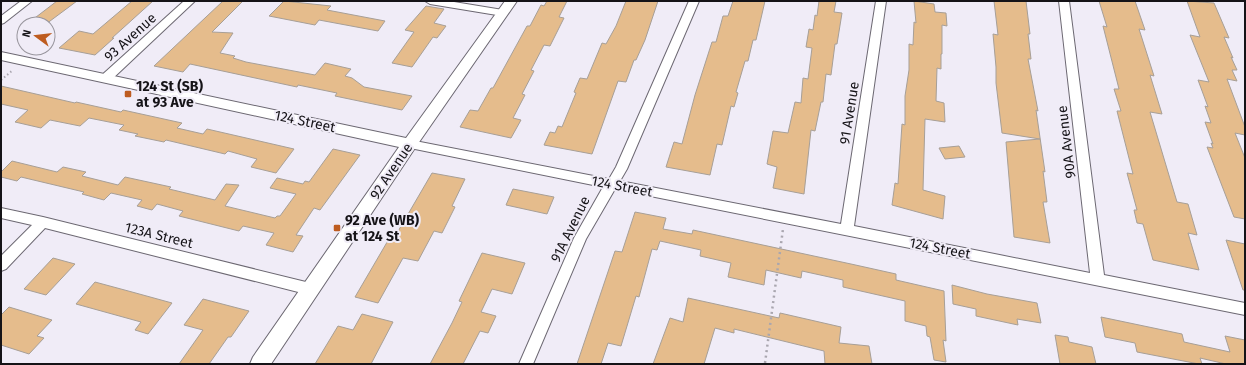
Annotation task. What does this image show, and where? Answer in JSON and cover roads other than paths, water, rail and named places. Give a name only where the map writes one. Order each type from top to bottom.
[{"type":"street","points":[[1,21],[27,1]]},
{"type":"street","name":"93 Avenue","points":[[106,78],[190,1]]},
{"type":"street","points":[[430,1],[503,13]]},
{"type":"street","name":"92 Avenue","points":[[260,364],[410,144],[511,1]]},
{"type":"street","name":"91A Avenue","points":[[526,364],[580,238],[621,169],[694,1]]},
{"type":"street","name":"91 Avenue","points":[[847,229],[881,1]]},
{"type":"street","name":"90A Avenue","points":[[1064,1],[1098,280]]},
{"type":"street","name":"124 Street","points":[[1,56],[410,144],[847,229],[1245,309]]},
{"type":"street","name":"123A Street","points":[[1,213],[43,222],[310,289]]},
{"type":"street","points":[[1,265],[43,222]]},
{"type":"place","name":"124 St (SB) at 93 Ave","points":[[128,94]]},
{"type":"place","name":"92 Ave (WB) at 124 St","points":[[337,228]]}]
